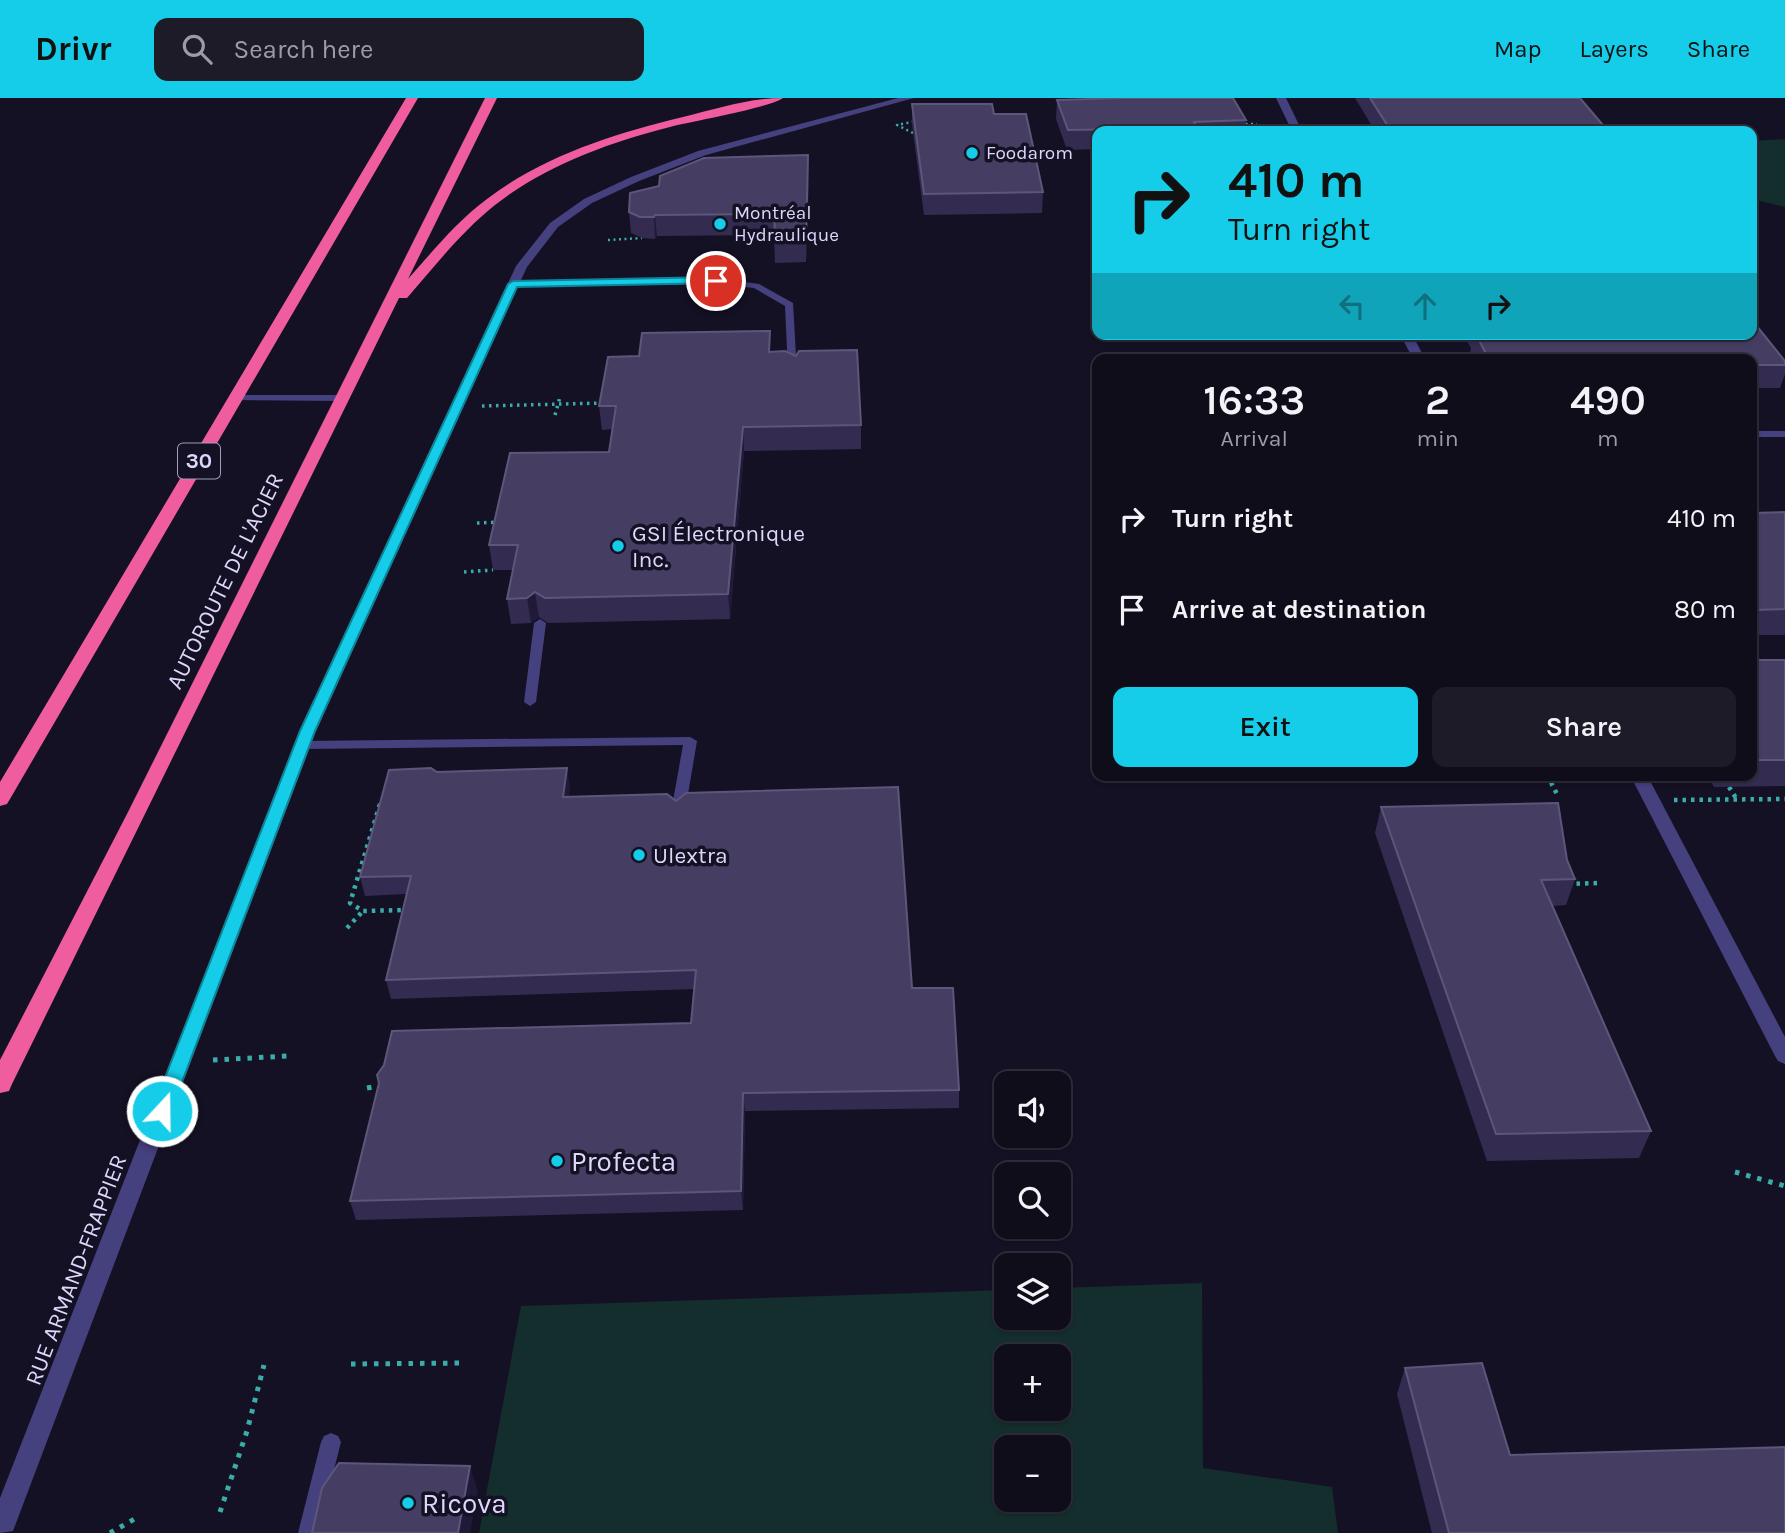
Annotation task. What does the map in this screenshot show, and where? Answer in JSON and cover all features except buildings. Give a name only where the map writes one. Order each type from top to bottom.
[{"type":"highway","name":"30","points":[[0,799],[412,98]]},
{"type":"highway","name":"AUTOROUTE DE L'ACIER","points":[[0,1084],[491,98]]},
{"type":"highway","points":[[380,320],[469,221],[504,192],[533,174],[619,138],[777,98]]},
{"type":"street","name":"RUE ARMAND-FRAPPIER","points":[[0,1531],[302,746],[522,266],[554,225],[588,201],[702,153],[909,98]]},
{"type":"street","points":[[1281,98],[1295,126]]},
{"type":"street","points":[[1641,781],[1785,1056]]},
{"type":"lane","points":[[513,284],[716,281],[756,286],[790,305],[793,374]]},
{"type":"lane","points":[[236,398],[342,398]]},
{"type":"lane","points":[[1757,434],[1785,434]]},
{"type":"lane","points":[[530,702],[540,623]]},
{"type":"lane","points":[[302,746],[690,741],[678,812]]},
{"type":"lane","points":[[308,1533],[331,1442]]},
{"type":"path","points":[[913,133],[897,125],[922,121]]},
{"type":"path","points":[[1235,124],[1257,124]]},
{"type":"path","points":[[893,130],[902,128]]},
{"type":"path","points":[[608,240],[642,238]]},
{"type":"path","points":[[555,415],[560,397]]},
{"type":"path","points":[[481,406],[607,403]]},
{"type":"path","points":[[477,523],[504,522]]},
{"type":"path","points":[[464,572],[494,570]]},
{"type":"path","points":[[1551,781],[1558,796]]},
{"type":"path","points":[[1729,787],[1736,799]]},
{"type":"path","points":[[383,793],[350,903],[363,911],[411,911]]},
{"type":"path","points":[[1651,800],[1785,799]]},
{"type":"path","points":[[376,816],[386,815]]},
{"type":"path","points":[[1557,884],[1599,883]]},
{"type":"path","points":[[347,928],[363,911]]},
{"type":"path","points":[[213,1060],[288,1056]]},
{"type":"path","points":[[367,1088],[389,1083]]},
{"type":"path","points":[[1735,1172],[1785,1186]]},
{"type":"path","points":[[351,1364],[463,1363]]},
{"type":"path","points":[[220,1512],[247,1431],[264,1365]]},
{"type":"path","points":[[110,1533],[138,1517]]},
{"type":"green space","points":[[1785,139],[1785,207],[1757,200],[1757,141]]},
{"type":"green space","points":[[1202,1283],[1203,1468],[1332,1487],[1338,1533],[479,1533],[521,1306],[994,1290],[994,1330],[1071,1330],[1071,1288]]},
{"type":"place","name":"Foodarom","points":[[972,153]]},
{"type":"place","name":"Montréal Hydraulique","points":[[720,224]]},
{"type":"place","name":"GSI Électronique Inc.","points":[[618,546]]},
{"type":"place","name":"Ulextra","points":[[639,855]]},
{"type":"place","name":"Profecta","points":[[557,1161]]},
{"type":"place","name":"Ricova","points":[[408,1503]]},
{"type":"route","points":[[162,1111],[308,731],[513,284],[716,281]]}]
